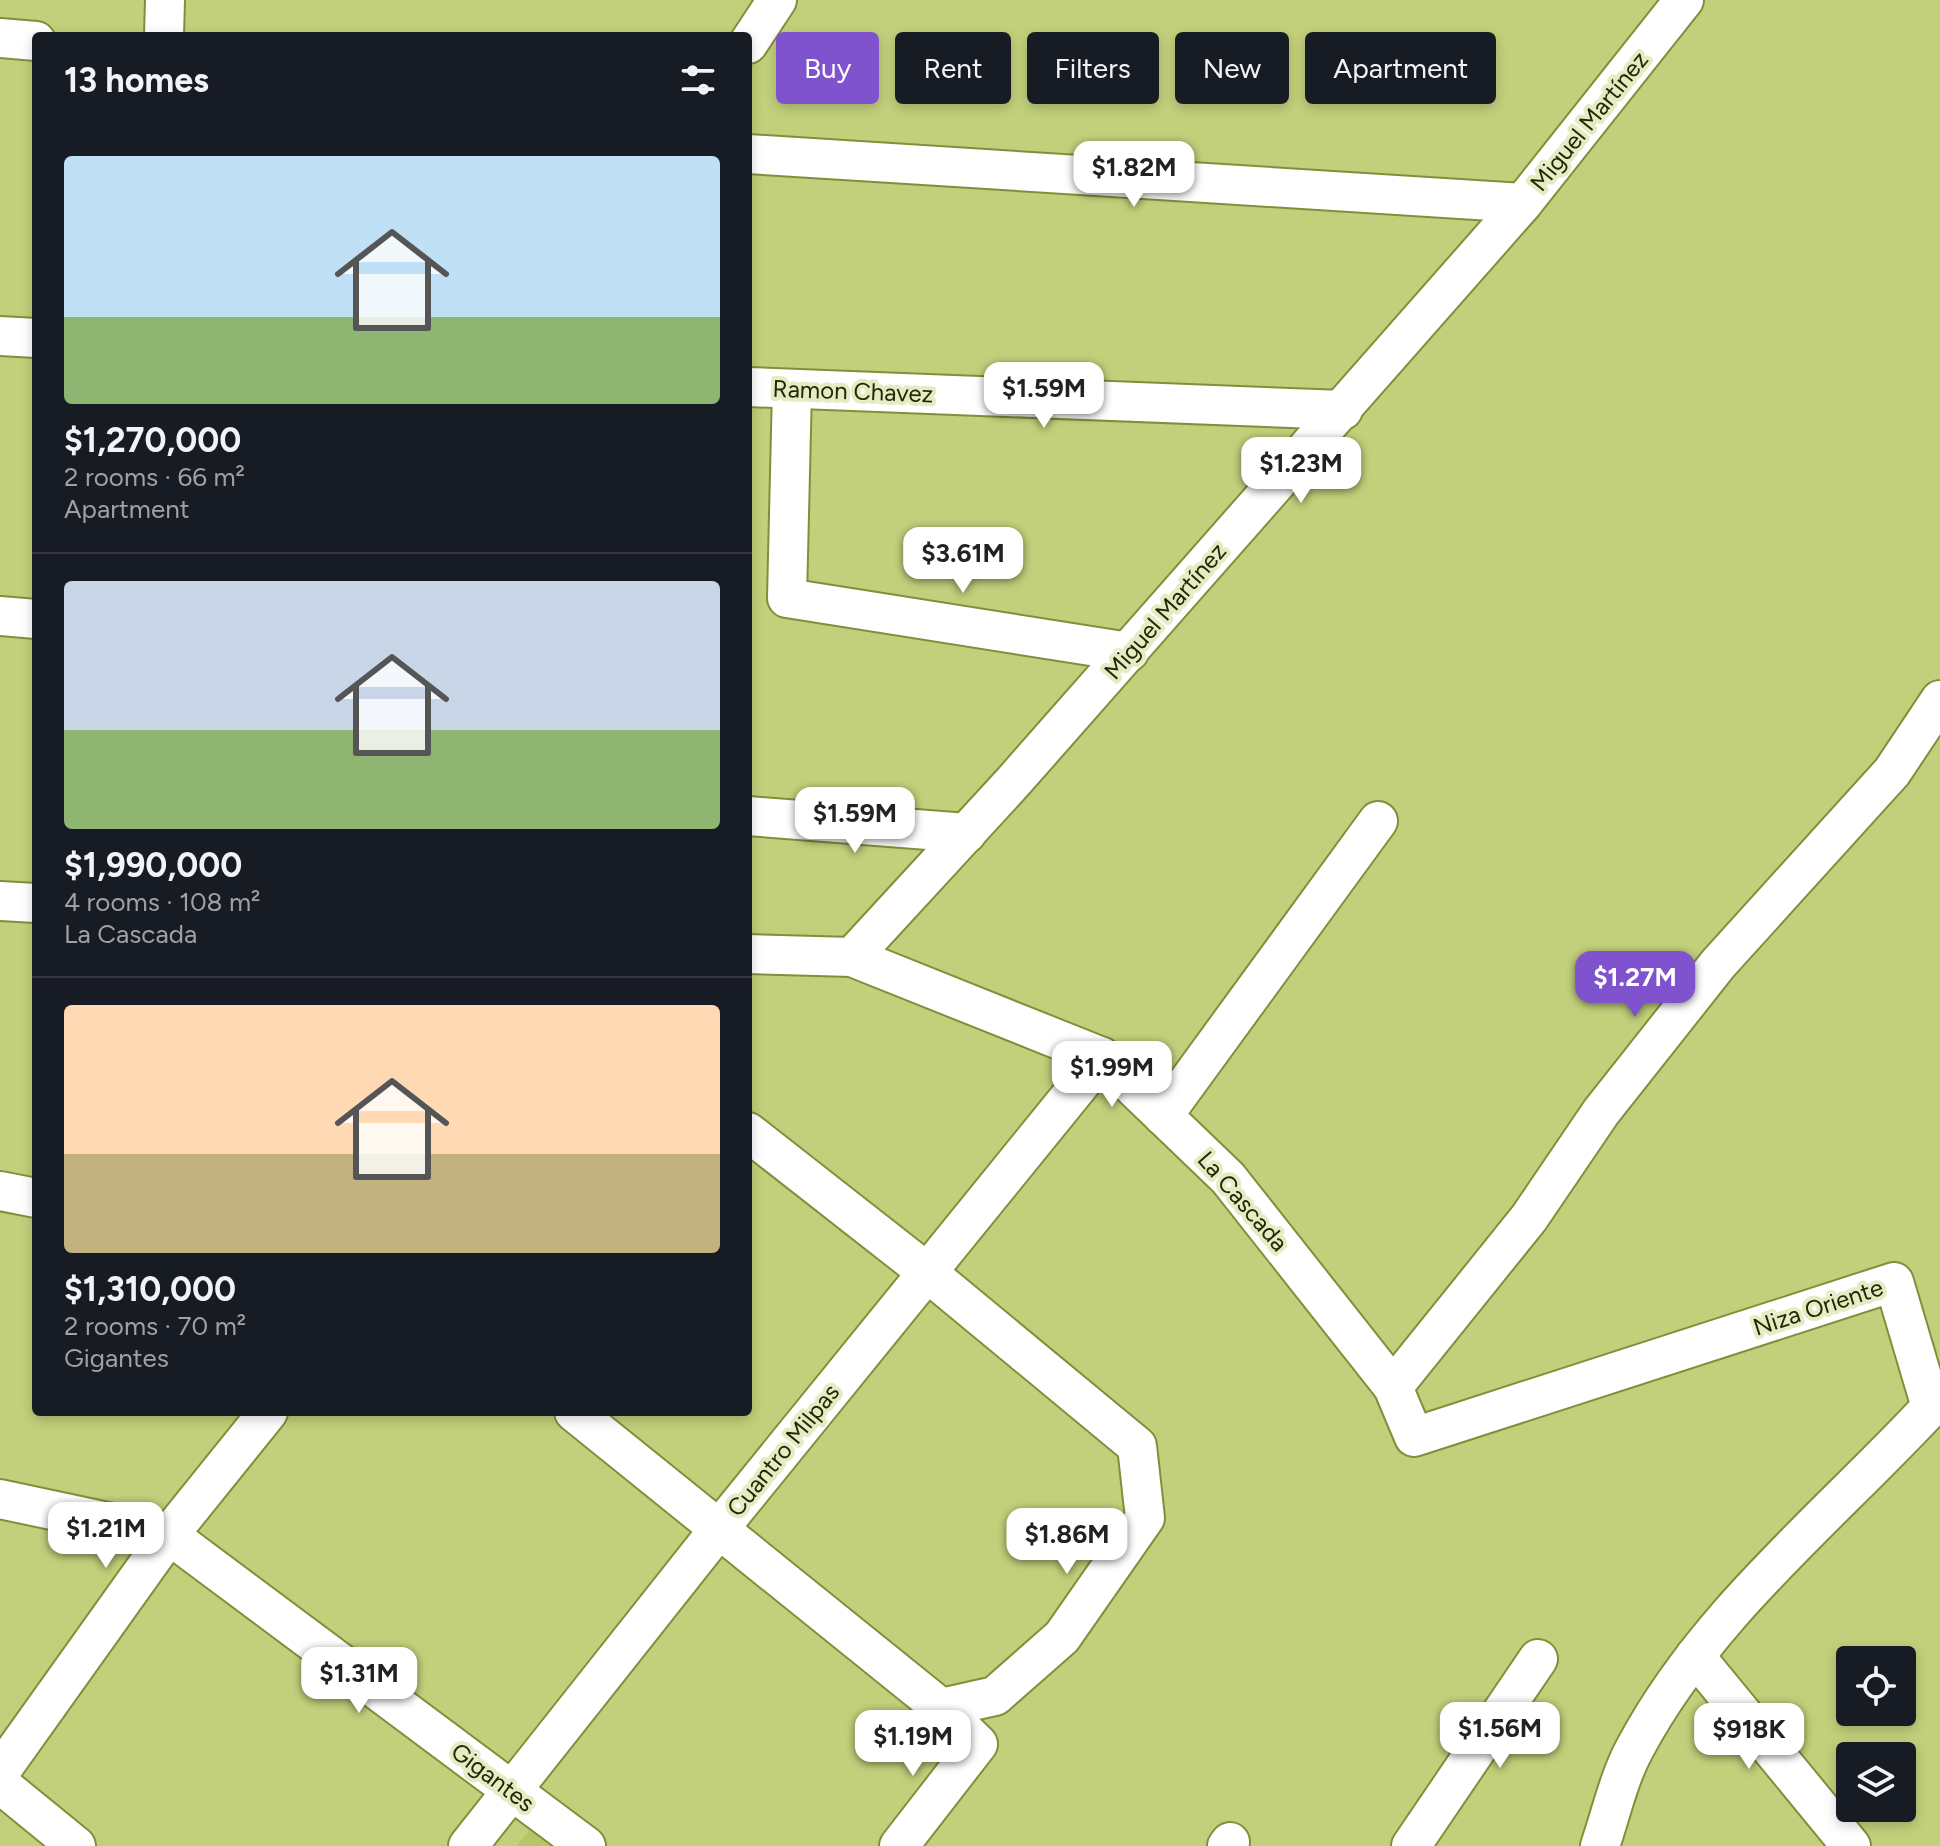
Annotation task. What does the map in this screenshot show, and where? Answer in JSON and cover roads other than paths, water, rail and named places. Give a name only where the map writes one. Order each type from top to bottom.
[{"type":"street","points":[[164,32],[165,0]]},
{"type":"street","points":[[752,38],[777,0]]},
{"type":"street","name":"Miguel Martínez","points":[[852,957],[1129,652],[1523,203],[1684,0]]},
{"type":"street","points":[[0,38],[32,41]]},
{"type":"street","points":[[752,154],[1523,203]]},
{"type":"street","points":[[0,336],[32,338]]},
{"type":"street","name":"Ramon Chavez","points":[[752,387],[1343,410]]},
{"type":"street","points":[[792,389],[787,598],[1129,652]]},
{"type":"street","points":[[0,616],[32,619]]},
{"type":"street","points":[[1393,1387],[1529,1218],[1601,1112],[1718,964],[1892,772],[1940,700]]},
{"type":"street","points":[[752,816],[967,833]]},
{"type":"street","points":[[1163,1116],[1378,821]]},
{"type":"street","points":[[0,901],[32,903]]},
{"type":"street","name":"La Cascada","points":[[752,954],[852,957],[1102,1057],[1228,1178],[1393,1387]]},
{"type":"street","name":"Cuantro Milpas","points":[[468,1846],[719,1529],[1102,1057]]},
{"type":"street","points":[[752,1135],[928,1273],[1137,1446],[1145,1518],[1062,1637],[995,1696],[941,1708]]},
{"type":"street","points":[[0,1191],[32,1197]]},
{"type":"street","name":"Niza Oriente","points":[[1393,1387],[1414,1437],[1894,1282],[1936,1411],[1765,1575],[1695,1656],[1634,1749],[1600,1846]]},
{"type":"street","points":[[0,1772],[169,1535],[265,1416]]},
{"type":"street","points":[[579,1416],[941,1708],[978,1744],[899,1846]]},
{"type":"street","points":[[0,1499],[169,1535]]},
{"type":"street","name":"Gigantes","points":[[169,1535],[586,1846]]},
{"type":"street","points":[[1695,1656],[1851,1846]]},
{"type":"street","points":[[1411,1846],[1538,1659]]},
{"type":"street","points":[[0,1784],[76,1846]]}]
